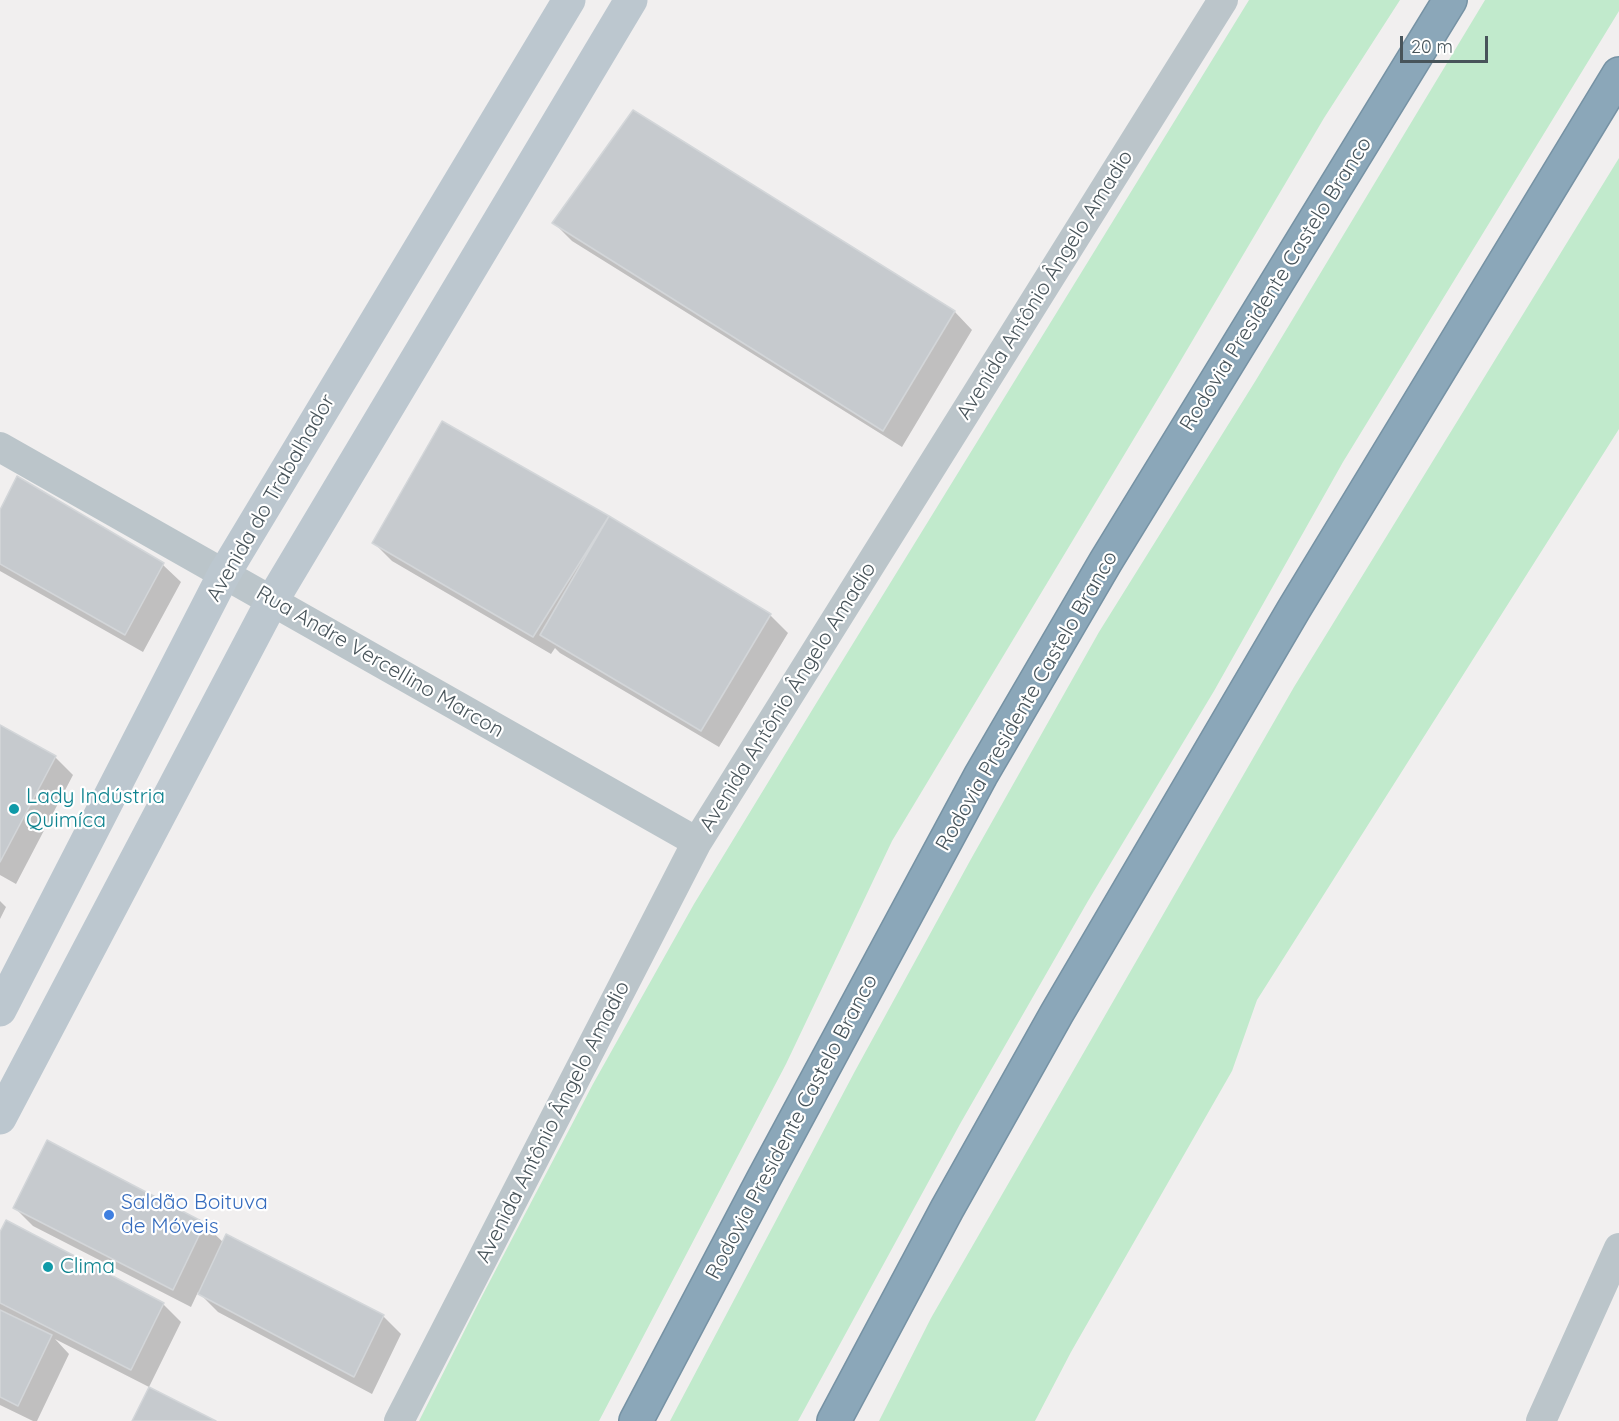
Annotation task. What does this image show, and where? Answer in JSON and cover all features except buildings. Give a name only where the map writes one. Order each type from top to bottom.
[{"type":"highway","name":"Rodovia Presidente Castelo Branco","points":[[636,1421],[981,775],[1106,561],[1450,0]]},
{"type":"highway","points":[[834,1421],[946,1209],[1063,1003],[1294,609],[1619,74]]},
{"type":"street","name":"Avenida do Trabalhador","points":[[0,1010],[224,574],[569,0]]},
{"type":"street","points":[[0,1118],[272,601],[631,0]]},
{"type":"street","name":"Avenida Antônio Ângelo Amadio","points":[[399,1421],[697,842],[1223,0]]},
{"type":"street","name":"Rua Andre Vercellino Marcon","points":[[0,447],[697,842]]},
{"type":"street","points":[[1541,1421],[1619,1248]]},
{"type":"green space","points":[[1249,0],[1400,0],[1324,118],[892,841],[786,1064],[599,1421],[419,1421],[593,1084],[694,904]]},
{"type":"green space","points":[[1485,0],[1619,0],[1619,11],[1343,462],[1214,691],[1088,901],[960,1124],[798,1421],[670,1421],[855,1071],[1099,632],[1256,380]]},
{"type":"green space","points":[[1619,158],[1619,429],[1257,1000],[1232,1071],[1071,1352],[1035,1421],[879,1421],[931,1318],[1294,687]]},
{"type":"place","name":"Lady Indústria Quimíca","points":[[14,809]]},
{"type":"place","name":"Saldão Boituva de Móveis","points":[[109,1215]]},
{"type":"place","name":"Clima","points":[[48,1267]]}]
